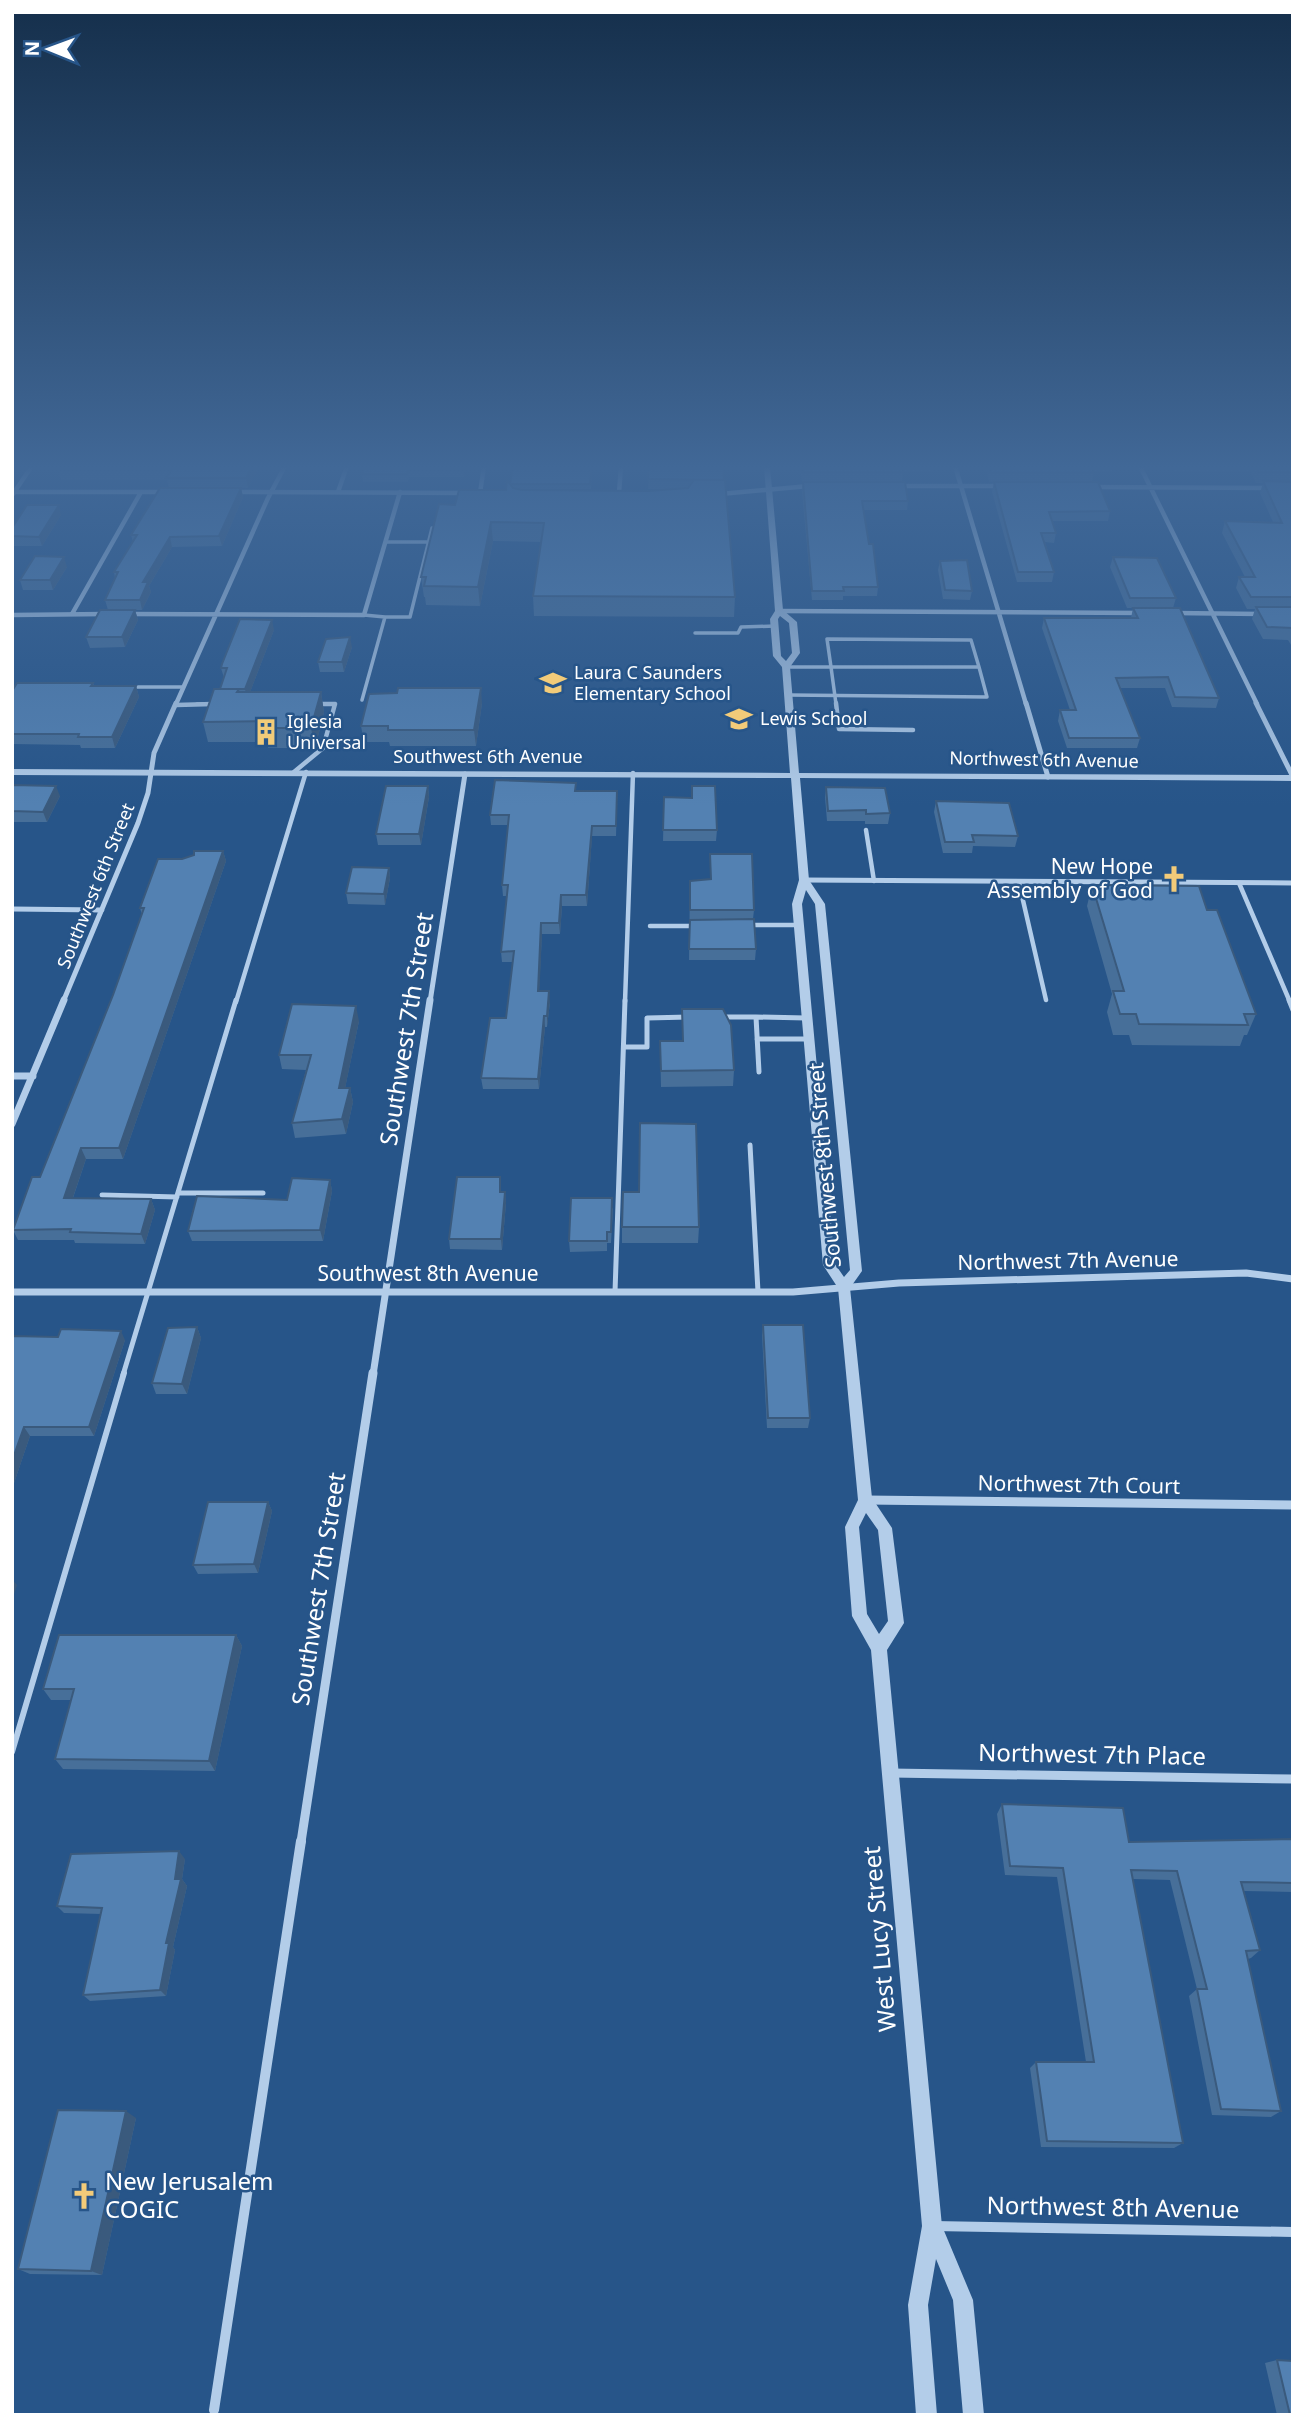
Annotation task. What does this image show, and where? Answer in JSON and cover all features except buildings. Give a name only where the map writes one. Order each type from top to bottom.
[{"type":"street","points":[[72,614],[92,579]]},
{"type":"street","name":"Southwest 6th Street","points":[[12,1124],[142,813],[154,753],[231,579]]},
{"type":"street","points":[[124,614],[364,615],[375,579]]},
{"type":"street","name":"Southwest 8th Street","points":[[776,579],[779,611],[774,619],[777,656],[786,667],[789,695],[804,880],[797,904],[829,1265],[844,1287],[856,1271],[854,1244],[820,904],[804,880]]},
{"type":"street","points":[[989,579],[1048,776]]},
{"type":"street","points":[[1195,579],[1293,777]]},
{"type":"street","name":"Southwest 8th Street","points":[[779,611],[793,622],[796,653],[786,667]]},
{"type":"street","points":[[779,611],[1145,613]]},
{"type":"street","points":[[1172,613],[1266,614]]},
{"type":"street","points":[[12,615],[111,614]]},
{"type":"street","name":"Southwest 6th Avenue","points":[[12,772],[795,774]]},
{"type":"street","name":"Southwest 7th Street","points":[[214,2410],[465,774]]},
{"type":"street","name":"Northwest 6th Avenue","points":[[795,774],[1293,777]]},
{"type":"street","points":[[804,880],[1293,883]]},
{"type":"street","points":[[12,909],[102,910]]},
{"type":"street","points":[[12,1076],[33,1076]]},
{"type":"street","name":"Northwest 7th Avenue","points":[[844,1287],[1246,1273],[1293,1279]]},
{"type":"street","name":"Southwest 8th Avenue","points":[[12,1292],[793,1292],[844,1287]]},
{"type":"street","name":"West Lucy Street","points":[[844,1287],[864,1500],[852,1527],[860,1616],[879,1648],[932,2226],[918,2305],[927,2415]]},
{"type":"street","points":[[864,1500],[885,1528],[896,1623],[879,1648]]},
{"type":"street","name":"Northwest 7th Court","points":[[864,1500],[1293,1505]]},
{"type":"street","name":"Northwest 7th Place","points":[[891,1773],[1293,1779]]},
{"type":"street","name":"West Lucy Street","points":[[932,2226],[963,2300],[974,2415]]},
{"type":"street","name":"Northwest 8th Avenue","points":[[932,2226],[1293,2232]]},
{"type":"lane","points":[[364,615],[410,617],[420,579]]},
{"type":"lane","points":[[362,700],[385,617]]},
{"type":"lane","points":[[695,633],[738,633],[741,627],[775,626]]},
{"type":"lane","points":[[789,695],[834,696],[987,696],[971,640],[827,639],[834,696],[839,729],[913,730]]},
{"type":"lane","points":[[786,667],[979,667]]},
{"type":"lane","points":[[131,687],[183,687]]},
{"type":"lane","points":[[294,772],[323,748],[335,704],[308,704]]},
{"type":"lane","points":[[176,705],[214,705]]},
{"type":"lane","points":[[12,1752],[148,1291],[306,772]]},
{"type":"lane","points":[[615,1292],[633,773]]},
{"type":"lane","points":[[866,830],[874,881]]},
{"type":"lane","points":[[1019,883],[1046,1000]]},
{"type":"lane","points":[[1239,883],[1293,1010]]},
{"type":"lane","points":[[745,926],[799,925]]},
{"type":"lane","points":[[650,926],[704,926]]},
{"type":"lane","points":[[625,1047],[648,1047],[647,1018],[701,1017]]},
{"type":"lane","points":[[715,1017],[806,1018]]},
{"type":"lane","points":[[756,1017],[759,1072]]},
{"type":"lane","points":[[757,1039],[808,1039]]},
{"type":"lane","points":[[750,1144],[758,1292]]},
{"type":"lane","points":[[102,1195],[263,1193]]},
{"type":"place","name":"Laura C Saunders Elementary School","points":[[553,683]]},
{"type":"place","name":"Lewis School","points":[[739,719]]},
{"type":"place","name":"Iglesia Universal","points":[[266,732]]},
{"type":"place","name":"New Hope Assembly of God","points":[[1174,879]]},
{"type":"place","name":"New Jerusalem COGIC","points":[[84,2196]]}]
